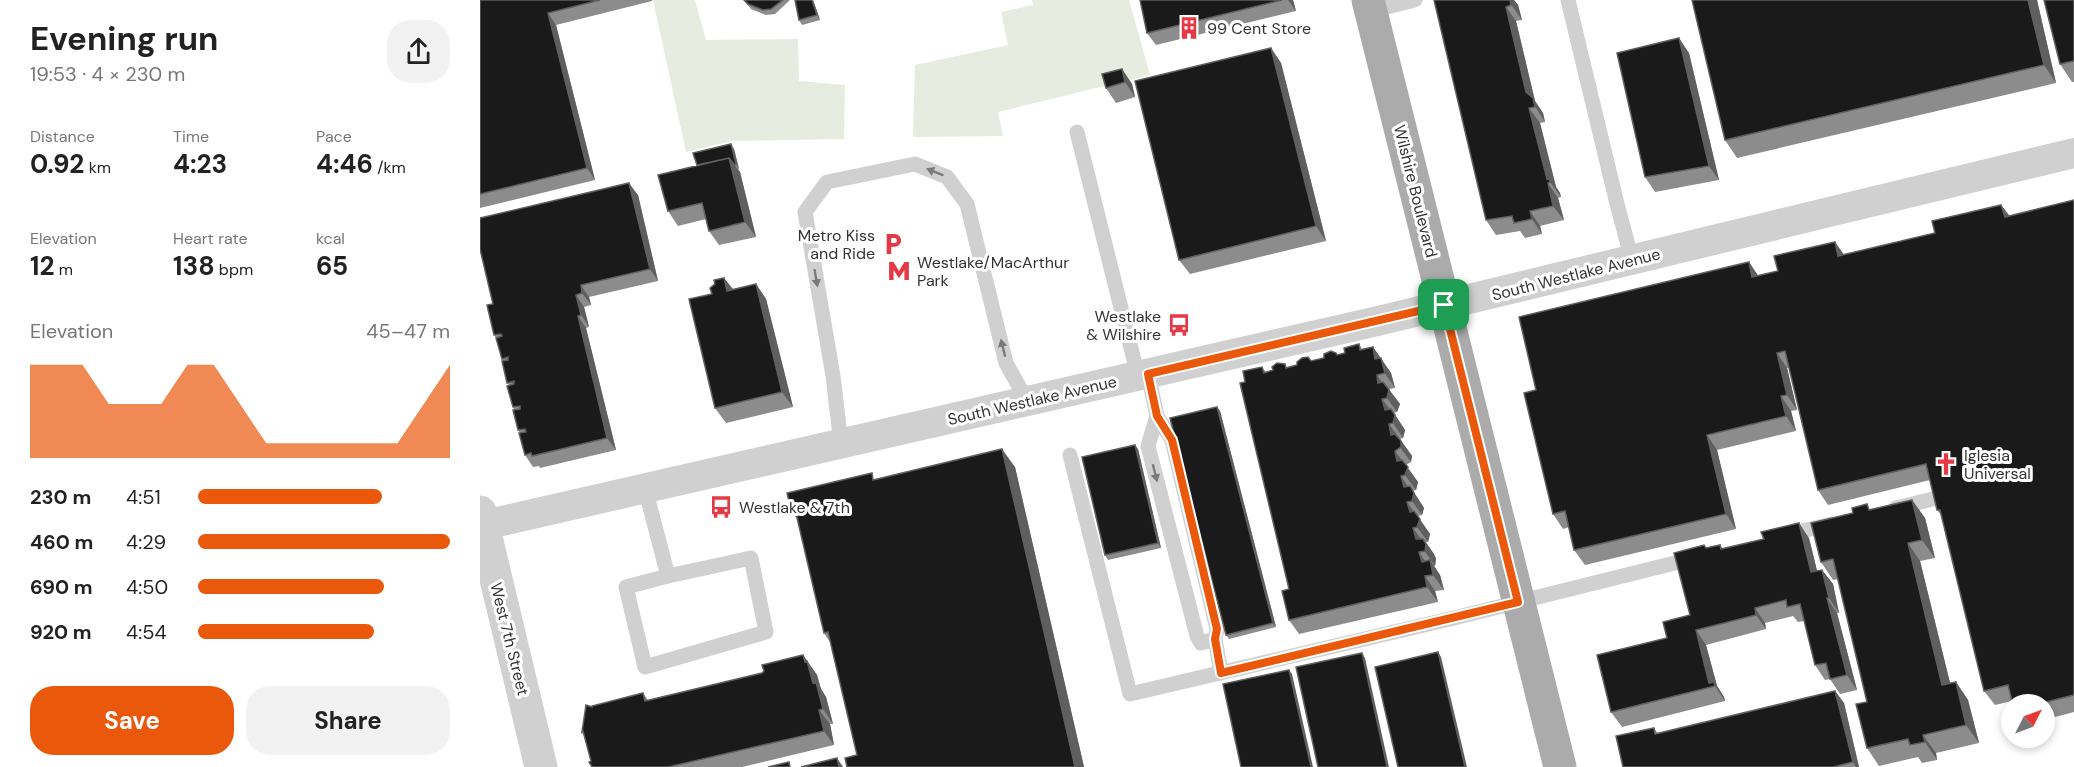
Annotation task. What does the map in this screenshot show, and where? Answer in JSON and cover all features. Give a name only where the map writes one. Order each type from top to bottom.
[{"type":"main road","name":"Wilshire Boulevard","points":[[1370,5],[1560,767]]},
{"type":"street","name":"South Westlake Avenue","points":[[481,521],[645,488],[1143,375],[2074,153]]},
{"type":"street","name":"West 7th Street","points":[[481,521],[541,767]]},
{"type":"lane","points":[[1370,5],[1415,0]]},
{"type":"lane","points":[[1568,0],[1632,260]]},
{"type":"lane","points":[[1077,132],[1143,375],[1157,416],[1172,440],[1217,629],[1215,639],[1221,673]]},
{"type":"lane","points":[[841,444],[805,212],[827,182],[915,164],[947,177],[967,204],[1006,363],[1027,401]]},
{"type":"lane","points":[[1157,416],[1148,446],[1191,614],[1201,643],[1215,639]]},
{"type":"lane","points":[[1070,454],[1131,694],[1712,554]]},
{"type":"lane","points":[[645,488],[668,576]]},
{"type":"lane","points":[[1884,511],[1941,497]]},
{"type":"lane","points":[[1770,539],[1849,520]]},
{"type":"lane","points":[[751,558],[766,632],[645,667],[626,587],[668,576],[751,558]]},
{"type":"shaded area","points":[[653,0],[695,0],[706,40],[798,39],[799,81],[845,85],[844,139],[732,141],[686,152]]},
{"type":"shaded area","points":[[1032,0],[1129,0],[1150,75],[998,112],[1003,136],[913,137],[915,65],[1008,45],[1001,12],[1033,5]]},
{"type":"building","points":[[480,0],[600,0],[548,13],[587,168],[480,194]]},
{"type":"building","points":[[744,0],[783,0],[771,9],[763,10]]},
{"type":"building","points":[[795,0],[812,0],[817,15],[799,20]]},
{"type":"building","points":[[1140,0],[1282,0],[1147,33]]},
{"type":"building","points":[[1434,0],[1510,0],[1511,5],[1506,7],[1526,92],[1533,98],[1535,107],[1529,108],[1547,179],[1549,178],[1550,182],[1548,183],[1553,206],[1530,211],[1532,219],[1514,223],[1512,216],[1486,220]]},
{"type":"building","points":[[1692,0],[2028,0],[2044,65],[1725,140]]},
{"type":"building","points":[[2044,0],[2074,0],[2074,61],[2060,64]]},
{"type":"building","points":[[1679,38],[1709,166],[1645,177],[1617,53]]},
{"type":"building","points":[[1271,48],[1316,226],[1179,260],[1135,81]]},
{"type":"building","points":[[1122,69],[1125,82],[1106,88],[1102,74]]},
{"type":"building","points":[[731,144],[735,165],[729,158],[697,165],[693,153]]},
{"type":"building","points":[[729,158],[745,222],[709,231],[702,203],[668,211],[658,175]]},
{"type":"building","points":[[629,183],[650,269],[581,285],[582,293],[576,295],[581,315],[578,316],[607,438],[532,456],[531,453],[525,455],[519,433],[526,432],[525,429],[518,430],[513,410],[520,409],[520,406],[513,407],[507,386],[514,384],[514,381],[507,383],[502,361],[508,360],[508,357],[502,359],[496,338],[502,336],[501,334],[494,335],[487,305],[493,304],[480,249],[480,218]]},
{"type":"building","name":"Iglesia Universal","points":[[2074,200],[2074,695],[2055,700],[2055,694],[2010,694],[2008,685],[1984,691],[1940,510],[1937,510],[1926,464],[1818,490],[1785,351],[1777,353],[1787,395],[1781,396],[1786,416],[1707,435],[1726,514],[1574,550],[1565,511],[1553,514],[1524,393],[1536,390],[1519,317],[1749,262],[1752,277],[1778,271],[1774,256],[1835,242],[1838,256],[1935,233],[1932,221],[2001,205],[2005,217]]},
{"type":"building","points":[[724,278],[727,291],[756,284],[782,392],[715,408],[689,299],[712,294],[710,288],[715,284],[714,280]]},
{"type":"building","points":[[1359,344],[1360,350],[1373,347],[1375,359],[1381,358],[1385,373],[1377,375],[1378,383],[1383,382],[1389,390],[1387,398],[1382,399],[1385,410],[1391,409],[1395,415],[1393,423],[1389,424],[1391,435],[1395,434],[1401,441],[1401,447],[1395,451],[1397,461],[1402,460],[1408,467],[1405,475],[1401,476],[1404,487],[1410,486],[1414,493],[1412,501],[1407,502],[1410,512],[1414,511],[1420,519],[1417,527],[1413,528],[1416,539],[1423,539],[1426,544],[1425,551],[1419,552],[1422,562],[1430,560],[1433,575],[1425,576],[1427,587],[1289,620],[1282,591],[1289,589],[1240,383],[1245,382],[1243,371],[1262,367],[1264,373],[1273,370],[1272,367],[1277,363],[1285,364],[1286,368],[1297,365],[1302,358],[1308,357],[1311,361],[1324,358],[1324,354],[1331,351],[1337,355],[1345,353],[1344,348]]},
{"type":"building","points":[[1217,407],[1273,623],[1226,635],[1170,418]]},
{"type":"building","points":[[1135,445],[1158,543],[1105,555],[1082,457]]},
{"type":"building","points":[[1002,449],[1075,767],[847,767],[845,758],[857,755],[828,632],[824,633],[795,509],[791,510],[787,493],[872,473],[873,480]]},
{"type":"building","points":[[1912,500],[1922,540],[1908,543],[1942,685],[1956,682],[1966,725],[1923,735],[1925,742],[1910,745],[1908,739],[1867,748],[1856,704],[1867,702],[1833,559],[1821,562],[1811,523],[1853,513],[1852,508],[1867,504],[1869,510]]},
{"type":"building","points":[[1799,523],[1811,572],[1822,570],[1847,675],[1830,679],[1826,663],[1815,665],[1800,604],[1787,607],[1786,600],[1755,608],[1756,615],[1696,630],[1709,683],[1714,682],[1715,686],[1611,712],[1597,655],[1667,638],[1663,622],[1690,615],[1674,553],[1704,545],[1706,548],[1720,545],[1721,549],[1764,539],[1761,532]]},
{"type":"building","points":[[1438,652],[1465,767],[1398,767],[1375,667]]},
{"type":"building","points":[[1362,653],[1387,767],[1318,767],[1296,667]]},
{"type":"building","points":[[803,655],[813,683],[816,682],[823,709],[819,710],[824,731],[668,767],[592,767],[589,762],[591,761],[582,732],[586,705],[592,707],[643,693],[645,701],[762,673],[764,671],[762,665]]},
{"type":"building","points":[[1289,670],[1311,767],[1241,767],[1223,684]]},
{"type":"building","points":[[1835,691],[1853,762],[1833,767],[1623,767],[1616,736],[1654,728],[1655,734]]},
{"type":"building","points":[[837,758],[839,767],[801,767]]},
{"type":"building","points":[[789,762],[790,767],[768,767]]},
{"type":"place","name":"99 Cent Store","points":[[1189,28]]},
{"type":"place","name":"Metro Kiss and Ride","points":[[893,244]]},
{"type":"place","name":"Westlake/MacArthur Park","points":[[899,271]]},
{"type":"place","name":"Westlake & Wilshire","points":[[1179,325]]},
{"type":"place","name":"Iglesia Universal","points":[[1946,464]]},
{"type":"place","name":"Westlake & 7th","points":[[721,507]]},
{"type":"route","points":[[1444,305],[1518,602],[1221,673],[1215,639],[1217,629],[1172,440],[1157,416],[1148,374],[1444,305]]}]
